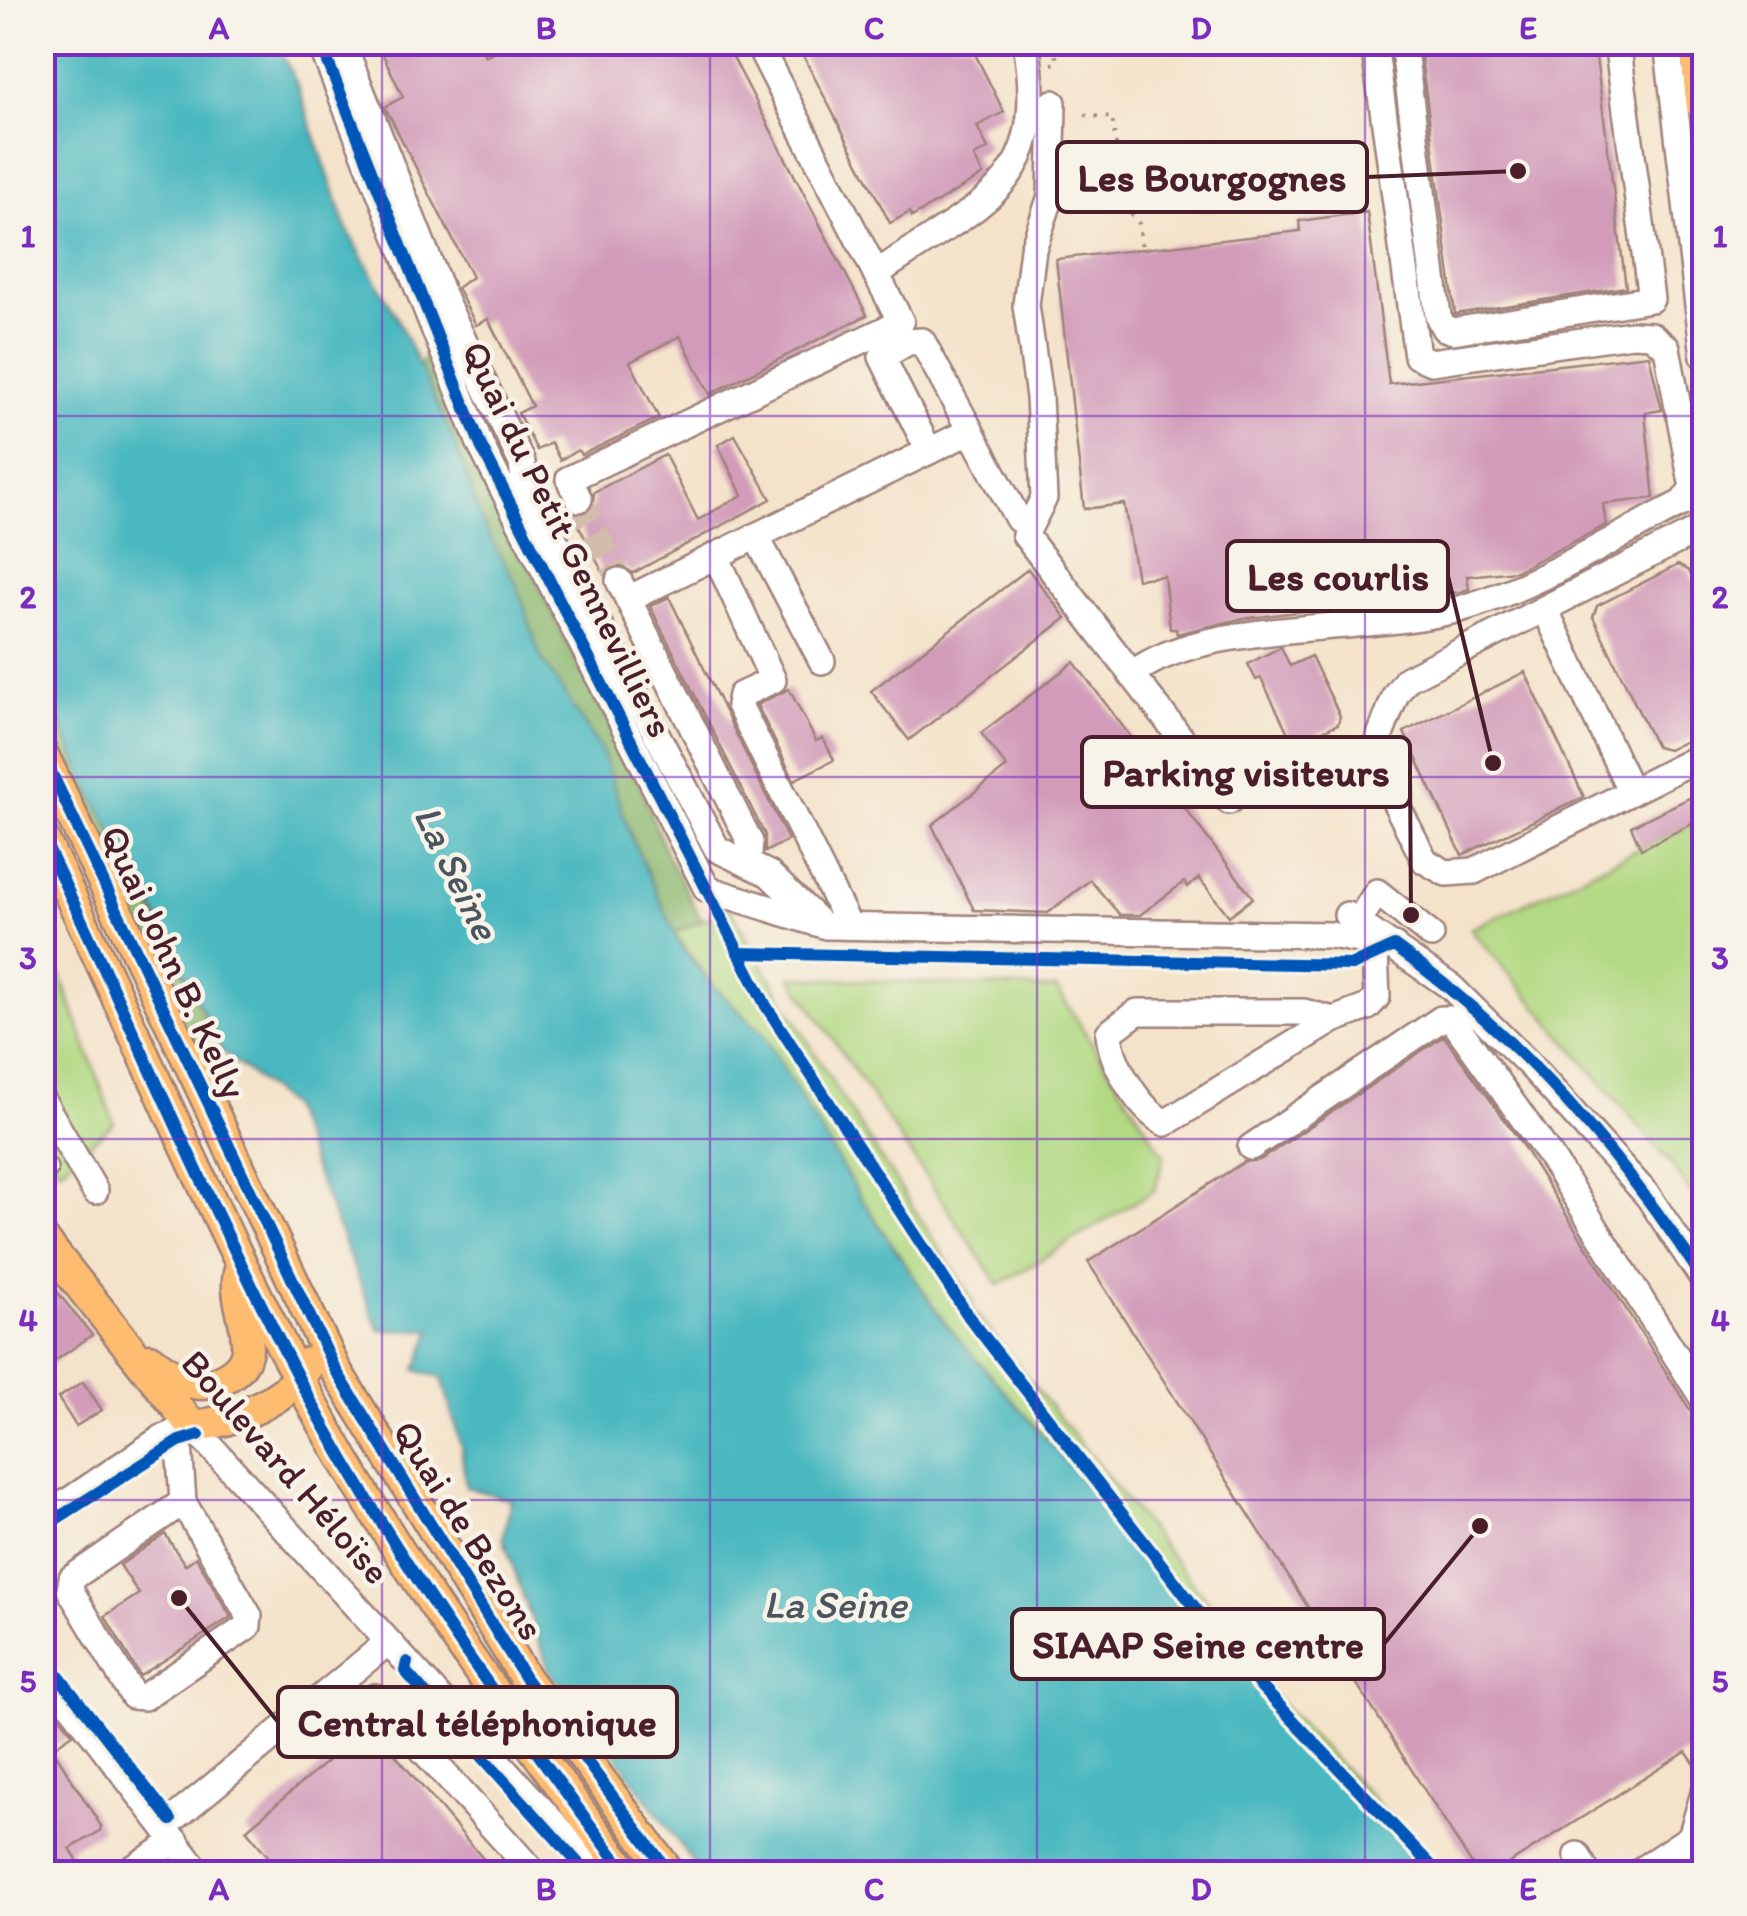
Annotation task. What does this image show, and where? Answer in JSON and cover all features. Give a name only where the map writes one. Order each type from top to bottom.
[{"type":"highway","points":[[1698,42],[1704,104]]},
{"type":"main road","name":"Quai John B. Kelly","points":[[42,753],[252,1197]]},
{"type":"main road","name":"Quai John B. Kelly","points":[[42,836],[300,1381]]},
{"type":"main road","name":"Quai de Bezons","points":[[252,1197],[348,1390],[526,1678],[670,1874]]},
{"type":"main road","name":"Boulevard Héloïse","points":[[42,1238],[126,1339],[185,1428]]},
{"type":"main road","points":[[126,1339],[166,1372],[190,1383],[207,1384],[228,1377],[243,1363],[246,1348],[246,1316],[235,1287],[242,1260]]},
{"type":"main road","points":[[185,1428],[220,1423],[300,1381],[314,1353],[316,1330]]},
{"type":"main road","name":"Quai de Bezons","points":[[300,1381],[377,1515],[497,1697],[627,1874]]},
{"type":"main road","points":[[300,1381],[348,1390]]},
{"type":"street","name":"Quai du Petit Gennevilliers","points":[[320,42],[480,446],[707,890],[837,926]]},
{"type":"street","points":[[342,42],[446,304],[522,463],[524,482],[717,850],[782,884],[804,912],[837,926],[1330,934],[1384,950],[1452,987],[1596,1135],[1648,1196],[1704,1280]]},
{"type":"street","points":[[579,500],[569,479],[901,322],[757,42]]},
{"type":"street","points":[[876,274],[978,209],[1013,175],[1021,158],[1032,105],[1026,42]]},
{"type":"street","points":[[1132,675],[1156,658],[1193,644],[1418,618],[1468,606],[1682,502],[1694,482],[1667,348],[1656,338],[1642,334],[1431,362],[1416,356],[1375,50],[1368,42]]},
{"type":"street","points":[[1403,42],[1438,316],[1444,328],[1453,331],[1694,294]]},
{"type":"street","points":[[1617,42],[1651,300]]},
{"type":"street","points":[[1667,42],[1704,356]]},
{"type":"street","points":[[1052,103],[1051,196],[1033,249],[1026,306],[1038,398],[1044,498],[1025,535],[1230,802]]},
{"type":"street","points":[[930,451],[882,357],[908,342],[922,342],[1018,519]]},
{"type":"street","points":[[748,864],[750,842],[624,590],[716,556],[968,432]]},
{"type":"street","points":[[1704,527],[1407,680],[1396,694],[1373,764],[1426,861],[1446,872],[1474,871],[1704,755]]},
{"type":"street","points":[[756,536],[822,662]]},
{"type":"street","points":[[716,556],[774,680],[742,694],[739,704],[837,926]]},
{"type":"street","points":[[1545,609],[1631,792]]},
{"type":"street","points":[[1384,950],[1352,918],[1377,892],[1430,935]]},
{"type":"street","points":[[1333,1020],[1304,1012],[1137,1012],[1109,1032],[1110,1052],[1152,1116],[1165,1124],[1333,1020],[1368,1007],[1377,997],[1384,950]]},
{"type":"street","points":[[1251,1147],[1441,1019],[1452,1019],[1550,1156],[1704,1400]]},
{"type":"street","points":[[42,1100],[95,1192]]},
{"type":"street","points":[[183,1502],[72,1578],[70,1590],[133,1696],[144,1696],[248,1626],[250,1616],[183,1502],[185,1428]]},
{"type":"street","points":[[42,1519],[185,1428]]},
{"type":"street","name":"Boulevard Héloïse","points":[[185,1428],[318,1551],[387,1644],[600,1874]]},
{"type":"street","points":[[124,1874],[387,1644]]},
{"type":"street","points":[[42,1667],[200,1874]]},
{"type":"street","points":[[376,1696],[536,1874]]},
{"type":"street","points":[[1635,1874],[1699,1851],[1704,1793]]},
{"type":"path","points":[[1052,64],[1056,63],[1055,42]]},
{"type":"path","points":[[1085,115],[1112,118],[1125,205],[1140,224],[1142,249]]},
{"type":"green space","points":[[427,353],[567,643],[633,767],[667,855],[702,920],[674,933],[632,839],[601,750],[540,656],[517,585],[483,525],[464,467],[418,369]]},
{"type":"green space","points":[[42,681],[84,779],[106,813],[212,1032],[191,1043],[43,726]]},
{"type":"green space","points":[[1704,818],[1704,1212],[1670,1163],[1471,929]]},
{"type":"green space","points":[[729,908],[841,1097],[973,1300],[973,1310],[1223,1621],[1250,1662],[1251,1673],[1444,1873],[1429,1873],[1276,1713],[1135,1541],[945,1323],[857,1192],[762,1032],[715,988],[674,933]]},
{"type":"green space","points":[[42,925],[114,1123],[59,1170],[43,1145]]},
{"type":"green space","points":[[791,977],[1057,989],[1164,1155],[1155,1190],[999,1285]]},
{"type":"water","name":"La Seine","points":[[43,42],[276,43],[296,82],[347,229],[396,316],[455,443],[483,525],[517,585],[540,656],[601,750],[632,839],[682,948],[715,988],[762,1032],[857,1192],[945,1323],[1135,1541],[1276,1713],[1429,1873],[700,1873],[584,1710],[551,1675],[503,1538],[511,1500],[466,1487],[461,1446],[442,1378],[416,1370],[432,1330],[379,1330],[289,1106],[221,1050],[154,908],[84,779],[43,680]]},
{"type":"building","points":[[377,42],[477,42],[485,56],[512,42],[725,42],[867,315],[710,394],[680,336],[630,362],[659,418],[581,455],[578,450],[560,460],[551,443],[537,450],[518,413],[532,406],[488,319],[476,325],[457,288],[472,277],[385,107],[403,97]]},
{"type":"building","points":[[796,42],[969,42],[1004,112],[977,126],[988,149],[974,156],[983,175],[912,217],[910,212],[890,223]]},
{"type":"building","points":[[1419,42],[1594,42],[1626,287],[1455,314]]},
{"type":"building","points":[[1367,212],[1389,384],[1649,355],[1662,410],[1645,413],[1654,498],[1603,504],[1606,525],[1516,571],[1467,576],[1469,589],[1459,592],[1240,619],[1177,634],[1176,629],[1170,629],[1164,576],[1137,579],[1124,504],[1084,509],[1056,259],[1300,231],[1299,221]]},
{"type":"building","points":[[735,435],[771,499],[633,573],[619,565],[604,575],[573,514],[592,509],[594,492],[665,455],[698,520],[742,495],[718,445]]},
{"type":"building","points":[[1678,565],[1689,571],[1704,603],[1704,732],[1668,750],[1656,747],[1593,617],[1597,606]]},
{"type":"building","points":[[1028,569],[1066,618],[909,740],[871,691]]},
{"type":"building","points":[[669,597],[788,840],[765,852],[765,835],[650,606]]},
{"type":"building","points":[[1281,647],[1290,666],[1311,656],[1340,716],[1338,724],[1294,745],[1261,678],[1256,680],[1248,664]]},
{"type":"building","points":[[1074,662],[1253,898],[1229,916],[1199,878],[1188,887],[1184,882],[1140,915],[1120,915],[1090,880],[1048,913],[974,910],[932,825],[1007,767],[981,733]]},
{"type":"building","points":[[1525,672],[1584,797],[1462,855],[1404,732]]},
{"type":"building","points":[[789,689],[816,741],[823,738],[834,760],[794,780],[757,705]]},
{"type":"building","points":[[1704,791],[1704,818],[1641,849],[1631,826]]},
{"type":"building","points":[[1444,1036],[1517,1137],[1704,1432],[1704,1777],[1686,1752],[1492,1874],[1478,1874],[1088,1262],[1244,1162],[1260,1160]]},
{"type":"building","points":[[42,1273],[92,1335],[42,1370]]},
{"type":"building","points":[[83,1382],[102,1410],[76,1426],[58,1398]]},
{"type":"building","points":[[165,1534],[185,1565],[196,1557],[231,1617],[140,1676],[105,1616],[139,1594],[120,1565]]},
{"type":"building","points":[[42,1694],[73,1734],[52,1748],[101,1826],[100,1831],[70,1849],[78,1862],[60,1874],[42,1874]]},
{"type":"building","points":[[370,1725],[496,1874],[283,1874],[246,1830]]},
{"type":"tunnel","points":[[579,499],[619,581]]},
{"type":"cycle path","points":[[320,42],[481,446],[766,1006],[969,1317],[1235,1659],[1439,1874]]},
{"type":"cycle path","points":[[42,753],[335,1369],[525,1678],[670,1874]]},
{"type":"cycle path","points":[[42,836],[234,1248],[337,1447],[454,1635],[627,1874]]},
{"type":"cycle path","points":[[738,953],[1352,965],[1394,946],[1483,1018],[1564,1099],[1638,1187],[1704,1280]]},
{"type":"cycle path","points":[[42,1528],[179,1441],[199,1435]]},
{"type":"cycle path","points":[[42,1655],[171,1820]]},
{"type":"cycle path","points":[[407,1662],[405,1671],[588,1874]]},
{"type":"place","name":"Les Bourgognes","points":[[1518,171]]},
{"type":"place","name":"Les courlis","points":[[1493,763]]},
{"type":"place","name":"Parking visiteurs","points":[[1411,915]]},
{"type":"place","name":"SIAAP Seine centre","points":[[1480,1526]]},
{"type":"place","name":"Central téléphonique","points":[[179,1598]]}]
